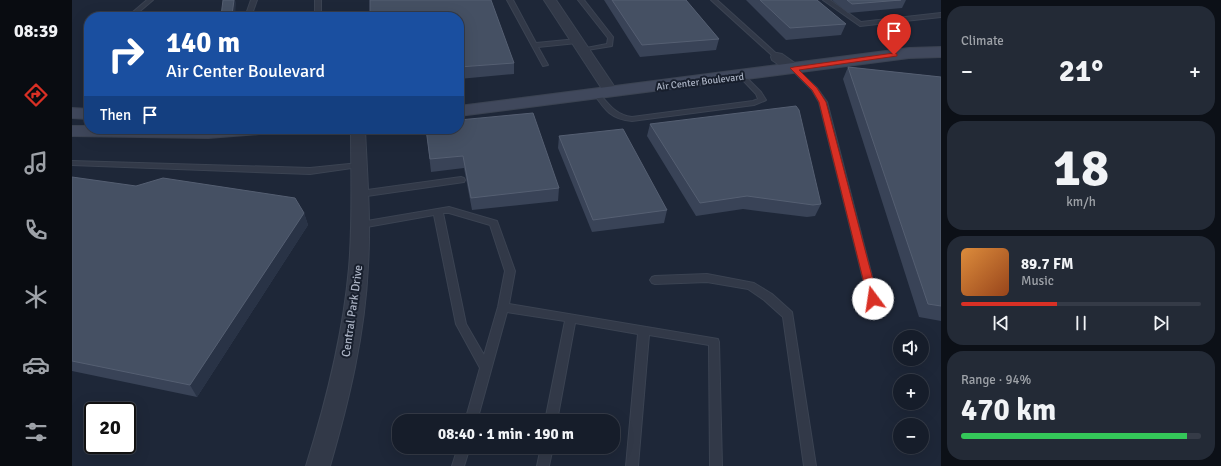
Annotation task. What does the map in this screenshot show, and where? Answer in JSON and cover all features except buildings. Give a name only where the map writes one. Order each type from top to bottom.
[{"type":"street","points":[[550,0],[580,46],[603,88]]},
{"type":"street","name":"Air Center Boulevard","points":[[464,109],[603,88],[777,57],[888,44],[941,40]]},
{"type":"street","name":"Air Center Boulevard","points":[[464,96],[603,88],[741,75],[909,53],[941,52]]},
{"type":"street","points":[[777,57],[794,68]]},
{"type":"street","points":[[72,126],[84,113]]},
{"type":"street","points":[[72,131],[84,131]]},
{"type":"street","name":"Central Park Drive","points":[[318,466],[328,434],[351,329],[357,287],[361,225],[358,134]]},
{"type":"lane","points":[[136,12],[150,0]]},
{"type":"lane","points":[[250,12],[254,0]]},
{"type":"lane","points":[[318,0],[318,12]]},
{"type":"lane","points":[[510,0],[545,65]]},
{"type":"lane","points":[[535,45],[610,45],[611,38],[581,0]]},
{"type":"lane","points":[[714,0],[777,57]]},
{"type":"lane","points":[[826,0],[860,24],[941,15]]},
{"type":"lane","points":[[794,68],[815,89],[823,102],[877,315]]},
{"type":"lane","points":[[603,88],[613,114],[621,118],[632,119],[754,103],[762,100],[759,93],[741,75]]},
{"type":"lane","points":[[72,163],[310,171],[359,165]]},
{"type":"lane","points":[[360,194],[461,180]]},
{"type":"lane","points":[[361,225],[449,210],[494,223],[510,271],[503,307],[473,414]]},
{"type":"lane","points":[[438,211],[461,324],[486,368]]},
{"type":"lane","points":[[655,280],[706,278],[751,286],[768,296],[788,315],[810,466]]},
{"type":"lane","points":[[503,307],[714,342],[716,466]]},
{"type":"lane","points":[[553,414],[571,318]]},
{"type":"lane","points":[[632,466],[644,330]]},
{"type":"lane","points":[[458,466],[462,454]]},
{"type":"lane","points":[[543,466],[546,454]]},
{"type":"route","points":[[873,299],[823,102],[815,89],[794,68],[894,55]]}]
